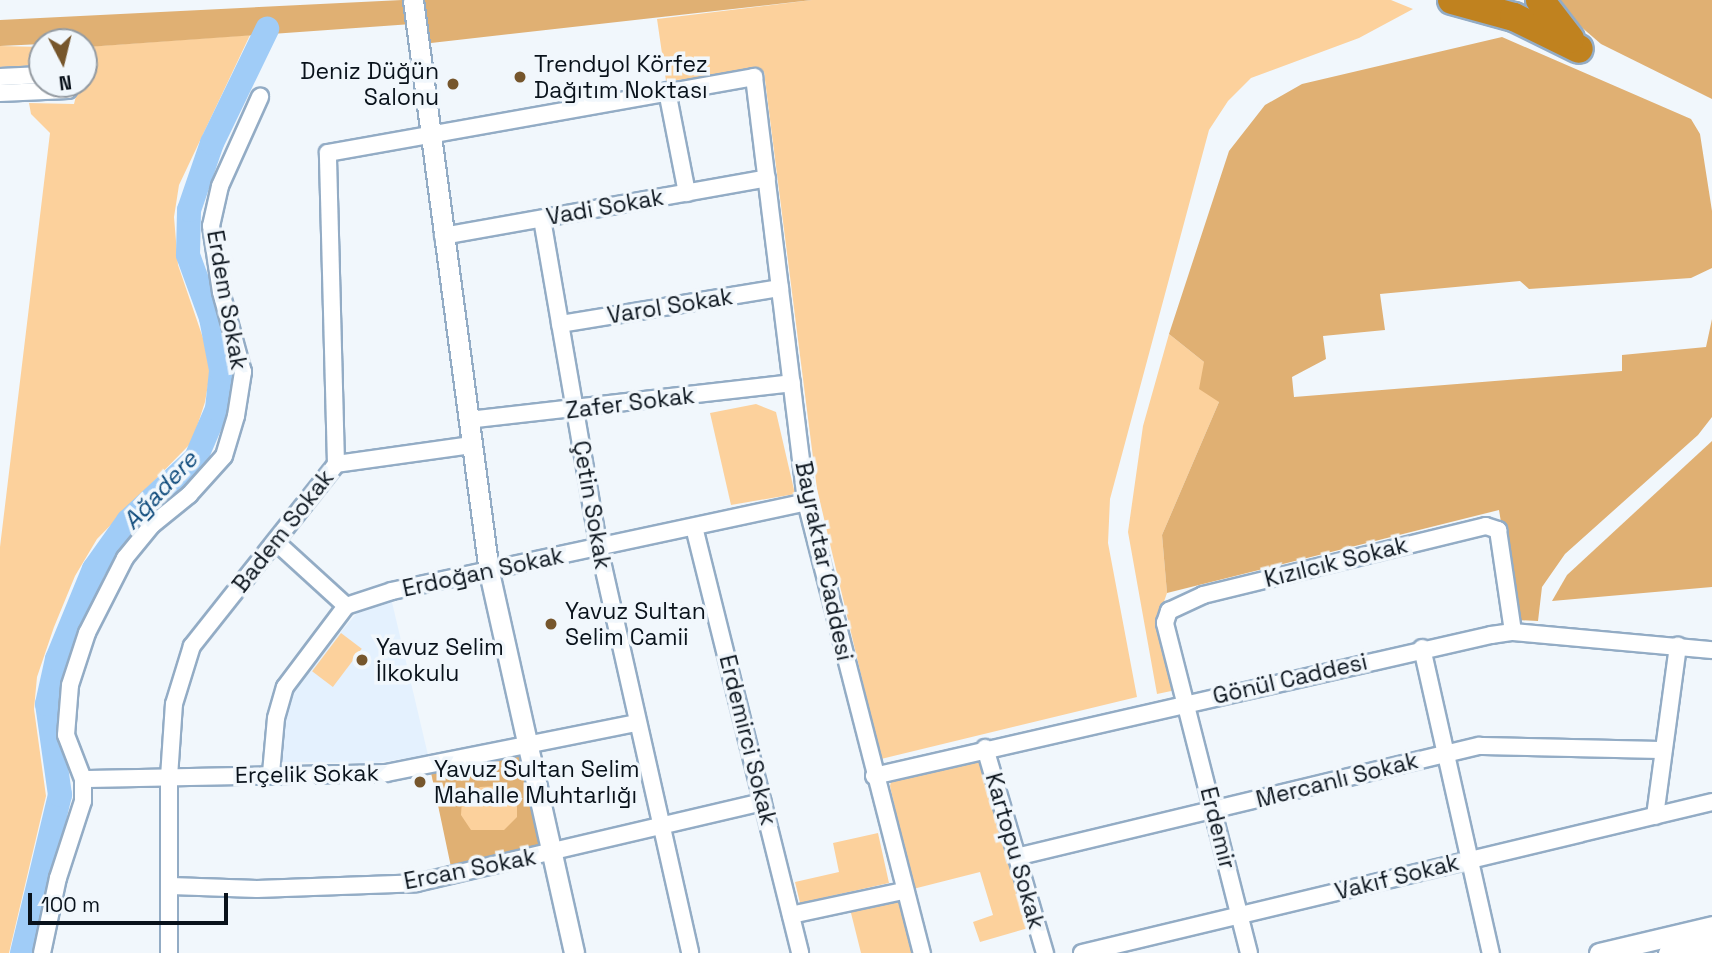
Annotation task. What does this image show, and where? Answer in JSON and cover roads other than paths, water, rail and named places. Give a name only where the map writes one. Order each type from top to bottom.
[{"type":"highway","points":[[1452,0],[1518,9],[1579,49],[1540,0]]},
{"type":"street","points":[[413,0],[489,572],[574,953]]},
{"type":"street","points":[[0,77],[28,76]]},
{"type":"street","name":"Bayraktar Caddesi","points":[[667,91],[754,77],[806,502],[903,891],[922,953]]},
{"type":"street","points":[[429,134],[667,91],[687,192]]},
{"type":"street","points":[[0,93],[28,92]]},
{"type":"street","name":"Erdem Sokak","points":[[42,953],[58,878],[80,815],[83,779],[66,735],[70,685],[87,634],[125,558],[152,525],[189,495],[224,456],[236,416],[243,372],[221,292],[211,226],[220,186],[260,97]]},
{"type":"street","name":"Badem Sokak","points":[[169,953],[169,777],[174,705],[192,646],[336,464],[328,153],[429,134]]},
{"type":"street","name":"Vadi Sokak","points":[[443,236],[766,178]]},
{"type":"street","name":"Çetin Sokak","points":[[542,219],[599,548],[690,953]]},
{"type":"street","name":"Varol Sokak","points":[[560,324],[780,288]]},
{"type":"street","name":"Zafer Sokak","points":[[468,420],[575,411],[792,383]]},
{"type":"street","points":[[336,464],[471,445]]},
{"type":"street","name":"Erdoğan Sokak","points":[[346,606],[374,596],[806,502]]},
{"type":"street","name":"Erdemirci Sokak","points":[[694,527],[800,953]]},
{"type":"street","name":"Kızılcık Sokak","points":[[1186,703],[1165,623],[1175,606],[1477,527],[1498,530],[1513,632]]},
{"type":"street","points":[[271,773],[276,718],[285,687],[346,606],[276,542]]},
{"type":"street","name":"Gönül Caddesi","points":[[874,776],[985,748],[1422,649],[1513,632],[1712,650]]},
{"type":"street","points":[[1655,816],[1678,646]]},
{"type":"street","points":[[1422,649],[1491,953]]},
{"type":"street","name":"Erdemir","points":[[1186,703],[1249,953]]},
{"type":"street","name":"Erçelik Sokak","points":[[83,779],[271,773],[386,773],[528,747],[637,723]]},
{"type":"street","name":"Mercanlı Sokak","points":[[1016,857],[1447,754],[1509,744],[1663,750]]},
{"type":"street","name":"Kartopu Sokak","points":[[985,748],[1045,953]]},
{"type":"street","name":"Ercan Sokak","points":[[171,886],[326,888],[417,883],[763,802]]},
{"type":"street","name":"Vakıf Sokak","points":[[1083,953],[1712,802]]},
{"type":"street","points":[[791,915],[903,891]]},
{"type":"street","points":[[1599,953],[1712,926]]},
{"type":"street","points":[[1668,953],[1712,943]]},
{"type":"waterway","name":"Ağadere","points":[[22,953],[60,795],[47,704],[57,659],[94,569],[128,521],[196,458],[217,409],[221,370],[211,318],[188,255],[189,210],[212,143],[267,29]]},
{"type":"place","name":"Trendyol Körfez Dağıtım Noktası","points":[[520,77]]},
{"type":"place","name":"Deniz Düğün Salonu","points":[[453,84]]},
{"type":"place","name":"Yavuz Sultan Selim Camii","points":[[551,624]]},
{"type":"place","name":"Yavuz Selim İlkokulu","points":[[362,660]]},
{"type":"place","name":"Yavuz Sultan Selim Mahalle Muhtarlığı","points":[[420,782]]}]
